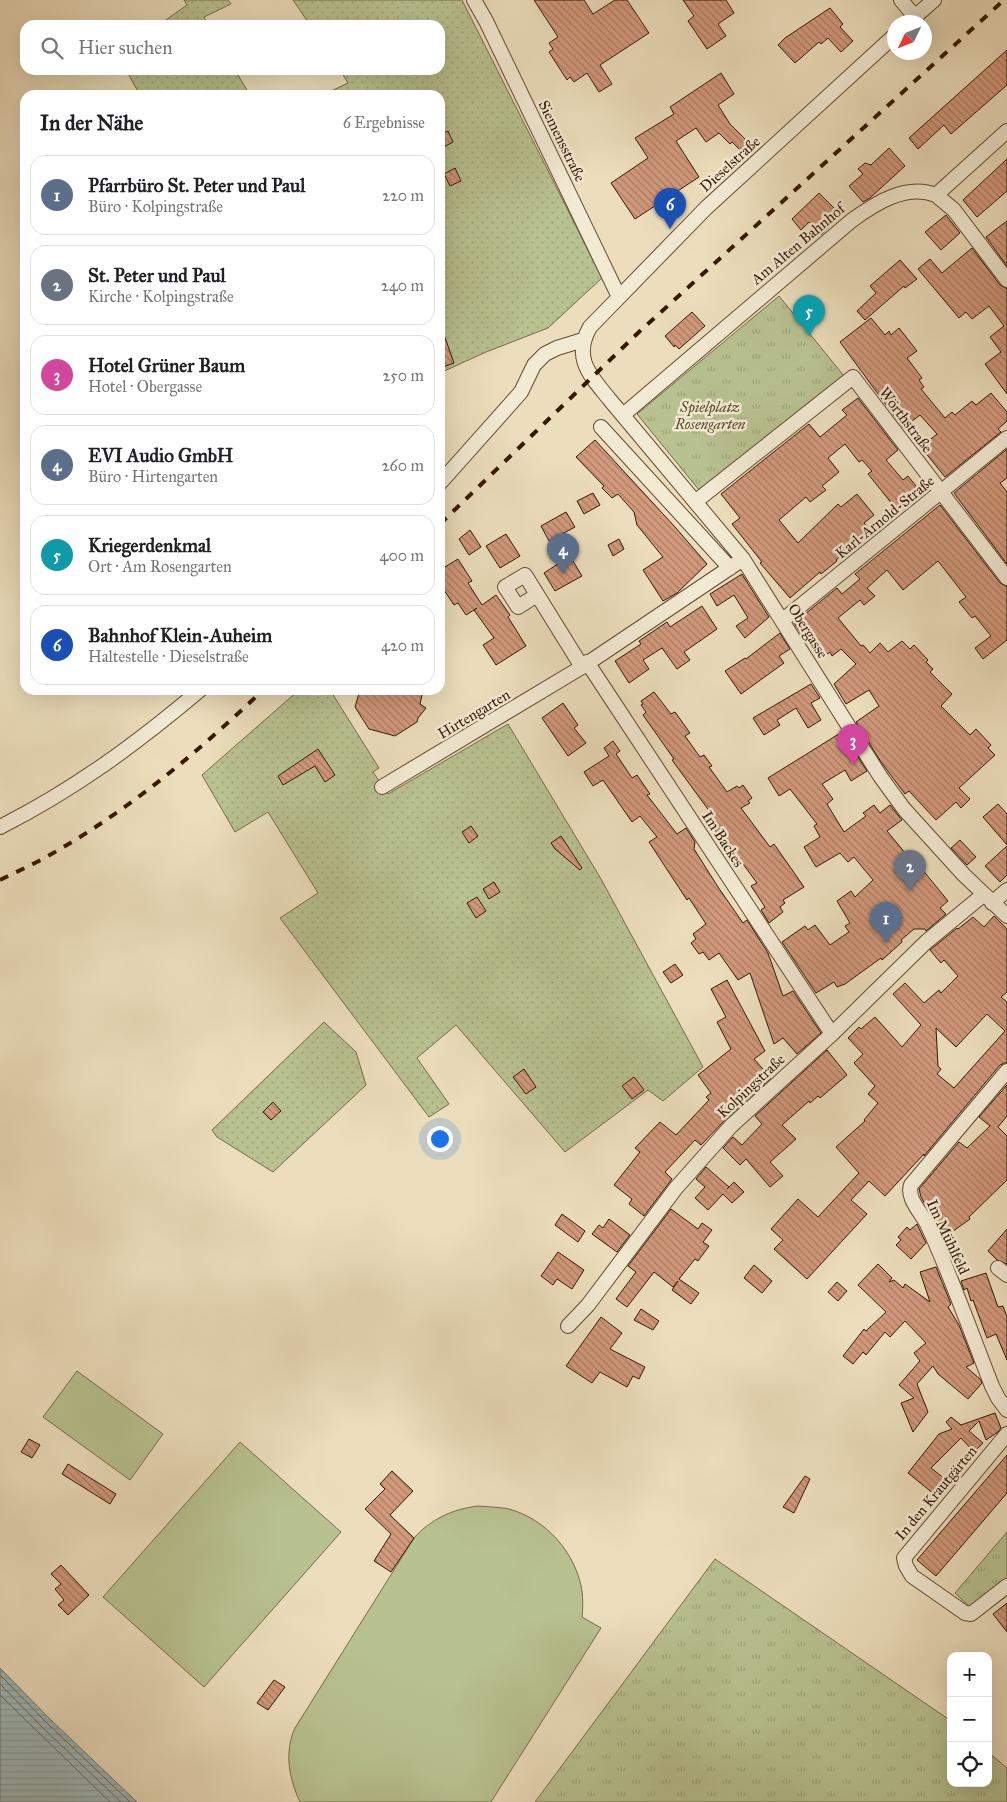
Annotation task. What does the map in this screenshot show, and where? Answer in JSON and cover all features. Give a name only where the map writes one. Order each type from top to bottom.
[{"type":"street","name":"Siemensstraße","points":[[474,0],[486,21],[619,297]]},
{"type":"street","points":[[900,0],[909,15]]},
{"type":"street","points":[[918,15],[934,0]]},
{"type":"street","name":"Dieselstraße","points":[[583,340],[590,327],[706,208],[887,42]]},
{"type":"street","points":[[1007,131],[936,195],[954,210],[1007,280]]},
{"type":"street","name":"Am Alten Bahnhof","points":[[623,415],[861,213],[874,205],[901,194],[924,191],[936,195]]},
{"type":"street","points":[[445,477],[521,392],[534,365],[545,354],[583,340]]},
{"type":"street","name":"Obergasse","points":[[583,340],[583,360],[593,377],[743,559],[892,793],[937,848],[1007,916]]},
{"type":"street","name":"Wörthstraße","points":[[696,502],[853,377],[1007,578]]},
{"type":"street","points":[[601,427],[730,568]]},
{"type":"street","name":"Karl-Arnold-Straße","points":[[783,620],[1007,438]]},
{"type":"street","name":"Hirtengarten","points":[[382,787],[584,664],[743,559]]},
{"type":"street","points":[[537,595],[584,664]]},
{"type":"street","name":"Im Backes","points":[[584,664],[832,1034]]},
{"type":"street","points":[[0,827],[62,793],[102,768],[194,695]]},
{"type":"street","name":"Kolpingstraße","points":[[568,1326],[588,1305],[676,1188],[754,1104],[832,1034],[926,942],[988,899],[1007,890]]},
{"type":"street","name":"Im Mühlfeld","points":[[1007,1071],[909,1189],[913,1201],[930,1230],[992,1386],[1007,1410]]},
{"type":"street","name":"In den Krautgärten","points":[[1007,1434],[904,1558],[912,1576],[964,1613],[971,1614],[1007,1586]]},
{"type":"green space","points":[[184,0],[228,0],[231,4],[204,17],[206,20],[166,20],[187,5]]},
{"type":"green space","points":[[293,0],[462,0],[602,278],[548,328],[486,352],[445,371],[445,90],[333,90],[348,83],[343,75],[445,75],[445,20],[307,20]]},
{"type":"green space","points":[[129,75],[238,75],[247,90],[137,90]]},
{"type":"green space","name":"Spielplatz Rosengarten","points":[[779,296],[844,376],[699,490],[637,414]]},
{"type":"green space","points":[[293,695],[333,695],[379,768],[373,772],[388,794],[508,724],[601,879],[703,1067],[663,1101],[648,1090],[565,1152],[456,1025],[417,1058],[449,1104],[429,1117],[280,918],[318,893],[268,812],[235,832],[202,775]]},
{"type":"green space","points":[[324,1022],[356,1052],[366,1085],[273,1172],[217,1137],[212,1130]]},
{"type":"green space","points":[[77,1371],[163,1434],[130,1480],[43,1417]]},
{"type":"green space","points":[[240,1442],[341,1532],[204,1687],[103,1597]]},
{"type":"green space","points":[[478,1506],[509,1509],[523,1514],[547,1529],[566,1551],[579,1577],[583,1607],[582,1617],[601,1628],[491,1802],[300,1802],[293,1784],[289,1765],[290,1746],[295,1728],[414,1538],[435,1520],[451,1512]]},
{"type":"green space","points":[[1007,1532],[1007,1581],[973,1610],[955,1593]]},
{"type":"green space","points":[[715,1559],[947,1718],[947,1787],[992,1787],[992,1755],[1007,1768],[1007,1802],[535,1802]]},
{"type":"water","points":[[0,1668],[50,1719],[137,1802],[0,1802]]},
{"type":"building","points":[[534,0],[584,0],[593,14],[615,0],[627,0],[649,33],[600,65],[612,84],[599,92],[587,73],[574,82],[570,77],[567,80],[549,52],[553,49],[549,43],[558,37]]},
{"type":"building","points":[[683,0],[726,0],[734,13],[718,24],[726,36],[707,49],[688,21],[694,16]]},
{"type":"building","points":[[830,8],[843,24],[840,27],[853,41],[841,52],[828,38],[821,44],[819,42],[795,63],[778,45],[785,38]]},
{"type":"building","points":[[1007,50],[1007,85],[951,134],[944,125],[918,149],[909,138]]},
{"type":"building","points":[[721,73],[734,94],[718,105],[730,124],[748,142],[740,150],[732,142],[730,144],[719,133],[706,142],[696,128],[676,141],[699,177],[635,219],[611,183],[648,158],[635,138],[674,114],[670,107]]},
{"type":"building","points":[[448,131],[453,142],[445,146],[445,132]]},
{"type":"building","points":[[889,148],[905,166],[870,198],[863,202],[849,186],[863,174],[858,169],[865,163],[871,165]]},
{"type":"building","points":[[1007,159],[1007,191],[977,217],[963,200]]},
{"type":"building","points":[[455,168],[461,181],[450,186],[445,173]]},
{"type":"building","points":[[819,193],[841,215],[821,235],[809,222],[801,230],[792,219]]},
{"type":"building","points":[[946,215],[960,233],[941,250],[925,232]]},
{"type":"building","points":[[1007,221],[1007,266],[986,237]]},
{"type":"building","points":[[972,248],[1000,285],[1007,289],[1007,394],[985,364],[1001,352],[990,337],[1004,326],[989,306],[972,319],[966,312],[959,318],[918,269],[930,259],[942,273]]},
{"type":"building","points":[[900,260],[917,279],[905,288],[904,286],[865,320],[857,311],[876,293],[870,286]]},
{"type":"building","points":[[692,312],[705,326],[679,349],[675,345],[674,347],[665,336]]},
{"type":"building","points":[[871,318],[885,335],[889,331],[891,335],[899,328],[917,351],[907,358],[922,378],[919,380],[924,387],[921,389],[945,418],[952,412],[955,415],[972,401],[976,405],[991,393],[1007,412],[1007,421],[998,429],[1001,432],[945,477],[921,447],[937,434],[920,415],[903,428],[840,342]]},
{"type":"building","points":[[445,338],[454,363],[445,366]]},
{"type":"building","points":[[858,398],[898,450],[886,460],[903,480],[908,476],[920,491],[897,510],[868,474],[872,471],[862,460],[859,462],[845,444],[828,458],[839,472],[822,486],[826,490],[810,502],[806,497],[779,520],[798,543],[838,504],[841,507],[857,494],[874,515],[864,523],[871,531],[790,598],[760,563],[762,562],[732,524],[740,518],[721,494],[809,424],[820,437],[847,415],[842,410]]},
{"type":"building","points":[[595,440],[707,564],[677,593],[663,601],[643,570],[663,557],[637,525],[634,512],[618,494],[612,498],[602,488],[604,486],[576,457]]},
{"type":"building","points":[[1007,449],[1007,478],[1000,483],[1007,492],[1007,564],[954,493]]},
{"type":"building","points":[[593,493],[600,505],[584,514],[577,501]]},
{"type":"building","points":[[940,505],[1000,583],[1007,587],[1007,640],[983,659],[975,648],[991,636],[975,616],[972,618],[959,602],[966,597],[938,561],[903,590],[887,570],[867,588],[875,596],[864,605],[860,600],[838,618],[861,646],[863,645],[870,653],[880,643],[888,652],[902,641],[910,649],[914,645],[928,660],[926,662],[933,669],[930,672],[952,694],[941,706],[970,735],[976,729],[991,745],[988,748],[995,755],[959,788],[970,799],[961,808],[956,802],[936,820],[909,791],[905,794],[881,762],[856,722],[879,706],[869,690],[846,704],[834,684],[856,664],[841,649],[832,656],[830,652],[823,657],[813,642],[810,644],[807,639],[805,640],[794,623],[837,588],[842,594],[860,579],[855,574]]},
{"type":"building","points":[[566,512],[575,527],[562,534],[573,548],[562,556],[551,540],[549,541],[541,526]]},
{"type":"building","points":[[470,530],[481,547],[469,555],[459,539]]},
{"type":"building","points":[[506,534],[520,556],[500,568],[486,546]]},
{"type":"building","points":[[619,539],[624,549],[613,556],[608,545]]},
{"type":"building","points":[[570,556],[582,576],[555,591],[544,573]]},
{"type":"building","points":[[458,559],[472,581],[468,583],[482,605],[496,595],[510,615],[508,617],[526,646],[496,665],[483,645],[494,638],[474,610],[477,608],[466,615],[458,603],[454,605],[445,592],[445,567]]},
{"type":"building","points":[[742,574],[769,617],[745,638],[736,626],[748,618],[734,595],[717,606],[710,594]]},
{"type":"building","points":[[702,606],[717,629],[684,652],[690,660],[677,669],[662,648],[643,660],[649,669],[629,683],[615,661],[641,644],[639,641],[667,622],[670,627]]},
{"type":"building","points":[[780,633],[790,649],[779,656],[784,663],[741,694],[725,671],[746,659]]},
{"type":"building","points":[[811,684],[820,698],[811,703],[821,720],[808,728],[796,708],[777,720],[780,725],[764,735],[753,718]]},
{"type":"building","points":[[654,692],[671,714],[675,712],[690,733],[685,736],[700,757],[704,755],[712,766],[709,767],[727,792],[743,785],[752,798],[748,801],[750,803],[741,808],[770,847],[774,844],[804,887],[783,900],[785,903],[780,907],[783,912],[769,923],[761,910],[765,907],[751,886],[757,883],[732,849],[730,850],[717,833],[705,815],[710,812],[672,760],[674,759],[643,715],[646,712],[641,705],[643,704],[641,701]]},
{"type":"building","points":[[359,695],[422,695],[420,704],[426,708],[417,722],[395,736],[369,729],[355,707]]},
{"type":"building","points":[[563,703],[578,725],[574,728],[586,743],[568,756],[542,718]]},
{"type":"building","points":[[842,732],[867,771],[851,781],[845,770],[822,784],[833,799],[827,804],[844,832],[866,816],[863,813],[874,805],[880,813],[890,805],[902,820],[887,831],[906,854],[908,852],[948,901],[940,908],[946,914],[926,931],[925,929],[914,929],[882,960],[881,958],[845,984],[837,987],[834,982],[816,993],[782,942],[805,926],[808,930],[815,925],[830,945],[849,932],[845,926],[850,923],[837,901],[851,891],[855,897],[873,880],[854,857],[848,862],[840,853],[816,867],[804,847],[820,837],[814,826],[817,824],[790,789],[779,796],[768,778]]},
{"type":"building","points":[[613,741],[620,751],[616,754],[632,778],[637,775],[650,794],[647,795],[677,834],[686,828],[695,842],[694,849],[718,887],[743,923],[747,920],[768,953],[783,996],[793,991],[821,1033],[797,1054],[783,1038],[774,1044],[750,973],[738,980],[719,953],[709,960],[703,952],[699,954],[691,943],[696,939],[693,934],[706,924],[689,898],[687,900],[649,842],[657,837],[640,816],[632,822],[603,780],[593,786],[584,772],[609,756],[604,748]]},
{"type":"building","points":[[318,749],[335,775],[325,782],[315,766],[283,785],[278,776]]},
{"type":"building","points":[[998,804],[1007,814],[1007,845],[983,817]]},
{"type":"building","points":[[471,826],[478,836],[469,843],[462,832]]},
{"type":"building","points":[[561,836],[582,868],[580,870],[555,849],[551,843]]},
{"type":"building","points":[[960,840],[976,857],[967,865],[951,848]]},
{"type":"building","points":[[1007,846],[1007,875],[1000,882],[985,866]]},
{"type":"building","points":[[494,882],[500,892],[489,899],[483,889]]},
{"type":"building","points":[[477,897],[486,911],[476,918],[467,903]]},
{"type":"building","points":[[994,916],[1007,929],[1007,992],[1001,997],[1007,1002],[1007,1062],[1000,1065],[924,1156],[924,1154],[885,1196],[869,1181],[851,1200],[867,1214],[807,1279],[774,1249],[783,1240],[771,1229],[798,1199],[818,1217],[859,1173],[836,1147],[865,1121],[878,1103],[868,1094],[875,1086],[854,1063],[863,1054],[848,1038],[859,1027],[861,1029],[875,1017],[902,1047],[921,1025],[893,994],[905,983],[924,1003],[939,990],[941,993],[958,976],[944,960],[941,963],[930,950],[973,917],[984,927]],"holes":[[[987,1014],[1005,1031],[954,1088],[937,1074],[941,1069],[938,1066],[936,1028],[956,1047]]]},
{"type":"building","points":[[675,964],[683,975],[671,983],[663,972]]},
{"type":"building","points":[[727,980],[765,1051],[754,1059],[771,1078],[701,1145],[695,1140],[665,1172],[672,1179],[644,1216],[629,1204],[632,1199],[614,1185],[640,1152],[635,1148],[660,1122],[676,1135],[709,1100],[706,1097],[711,1093],[698,1075],[731,1049],[717,1022],[726,1017],[711,989]]},
{"type":"building","points":[[827,1050],[847,1075],[820,1098],[818,1096],[810,1103],[809,1101],[782,1125],[796,1139],[770,1162],[783,1176],[770,1187],[746,1159],[740,1165],[723,1148],[733,1137],[742,1145],[762,1124],[755,1116]]},
{"type":"building","points":[[524,1069],[536,1087],[526,1094],[513,1077]]},
{"type":"building","points":[[634,1077],[644,1090],[632,1099],[622,1086]]},
{"type":"building","points":[[1007,1085],[1007,1116],[998,1127],[1007,1136],[1007,1180],[969,1217],[970,1219],[945,1237],[939,1230],[921,1197],[919,1189],[959,1142],[967,1148],[990,1126],[979,1117]]},
{"type":"building","points":[[273,1102],[281,1111],[271,1120],[263,1112]]},
{"type":"building","points":[[706,1167],[729,1187],[734,1182],[744,1192],[732,1203],[723,1194],[708,1210],[695,1198],[705,1187],[696,1179]]},
{"type":"building","points":[[671,1209],[698,1229],[702,1223],[712,1230],[703,1242],[709,1246],[698,1261],[695,1259],[679,1279],[699,1293],[691,1304],[672,1290],[678,1281],[673,1287],[654,1272],[627,1307],[616,1299],[636,1272],[628,1266]]},
{"type":"building","points":[[562,1214],[585,1231],[578,1242],[555,1225]]},
{"type":"building","points":[[609,1219],[630,1235],[617,1252],[592,1234],[599,1225],[603,1228]]},
{"type":"building","points":[[917,1224],[926,1243],[911,1259],[896,1245],[901,1240],[898,1237],[907,1227],[910,1230]]},
{"type":"building","points":[[1007,1229],[1007,1264],[997,1260],[988,1251]]},
{"type":"building","points":[[558,1252],[584,1270],[572,1289],[557,1279],[553,1285],[541,1276]]},
{"type":"building","points":[[878,1264],[892,1278],[889,1282],[894,1280],[903,1288],[905,1284],[930,1302],[920,1272],[936,1267],[951,1304],[948,1307],[959,1325],[974,1363],[966,1367],[982,1383],[968,1399],[938,1374],[933,1366],[917,1384],[928,1412],[913,1432],[901,1403],[914,1398],[899,1385],[920,1361],[914,1353],[926,1343],[905,1321],[890,1337],[885,1332],[866,1355],[863,1352],[853,1364],[843,1356],[864,1329],[866,1331],[886,1312],[858,1285]]},
{"type":"building","points":[[754,1265],[772,1281],[762,1293],[744,1278]]},
{"type":"building","points":[[986,1273],[998,1307],[1003,1306],[1007,1317],[1007,1360],[996,1334],[987,1338],[973,1300],[971,1301],[967,1288],[964,1290],[961,1281]]},
{"type":"building","points":[[837,1282],[847,1291],[838,1301],[828,1292]]},
{"type":"building","points":[[641,1309],[659,1321],[653,1330],[634,1320]]},
{"type":"building","points":[[601,1317],[622,1333],[610,1349],[645,1367],[639,1379],[633,1376],[627,1387],[600,1372],[592,1383],[566,1366]]},
{"type":"building","points":[[995,1413],[1001,1428],[998,1432],[986,1440],[979,1421],[969,1431],[983,1443],[974,1452],[961,1438],[931,1468],[945,1479],[934,1494],[908,1473],[939,1434],[952,1429],[946,1422],[951,1417],[961,1425]]},
{"type":"building","points":[[29,1439],[40,1445],[32,1458],[21,1452]]},
{"type":"building","points":[[1007,1455],[1007,1493],[936,1576],[917,1560]]},
{"type":"building","points":[[68,1464],[116,1494],[110,1504],[62,1474]]},
{"type":"building","points":[[392,1471],[413,1491],[390,1515],[414,1538],[391,1572],[374,1561],[391,1534],[365,1509],[385,1489],[380,1484]]},
{"type":"building","points":[[805,1476],[810,1479],[794,1513],[783,1507]]},
{"type":"building","points":[[61,1565],[89,1595],[68,1615],[58,1605],[64,1600],[55,1589],[61,1584],[51,1574]]},
{"type":"building","points":[[1007,1603],[1007,1632],[993,1614]]},
{"type":"building","points":[[274,1680],[285,1687],[268,1710],[257,1703]]},
{"type":"railway","points":[[445,519],[639,332],[1004,0]]},
{"type":"railway","points":[[0,880],[78,839],[134,800],[213,736],[258,695]]},
{"type":"place","name":"Bahnhof Klein-Auheim","points":[[670,229]]},
{"type":"place","name":"Kriegerdenkmal","points":[[809,336]]},
{"type":"place","name":"EVI Audio GmbH","points":[[563,574]]},
{"type":"place","name":"Hotel Grüner Baum","points":[[853,765]]},
{"type":"place","name":"St. Peter und Paul","points":[[910,891]]},
{"type":"place","name":"Pfarrbüro St. Peter und Paul","points":[[886,943]]}]
